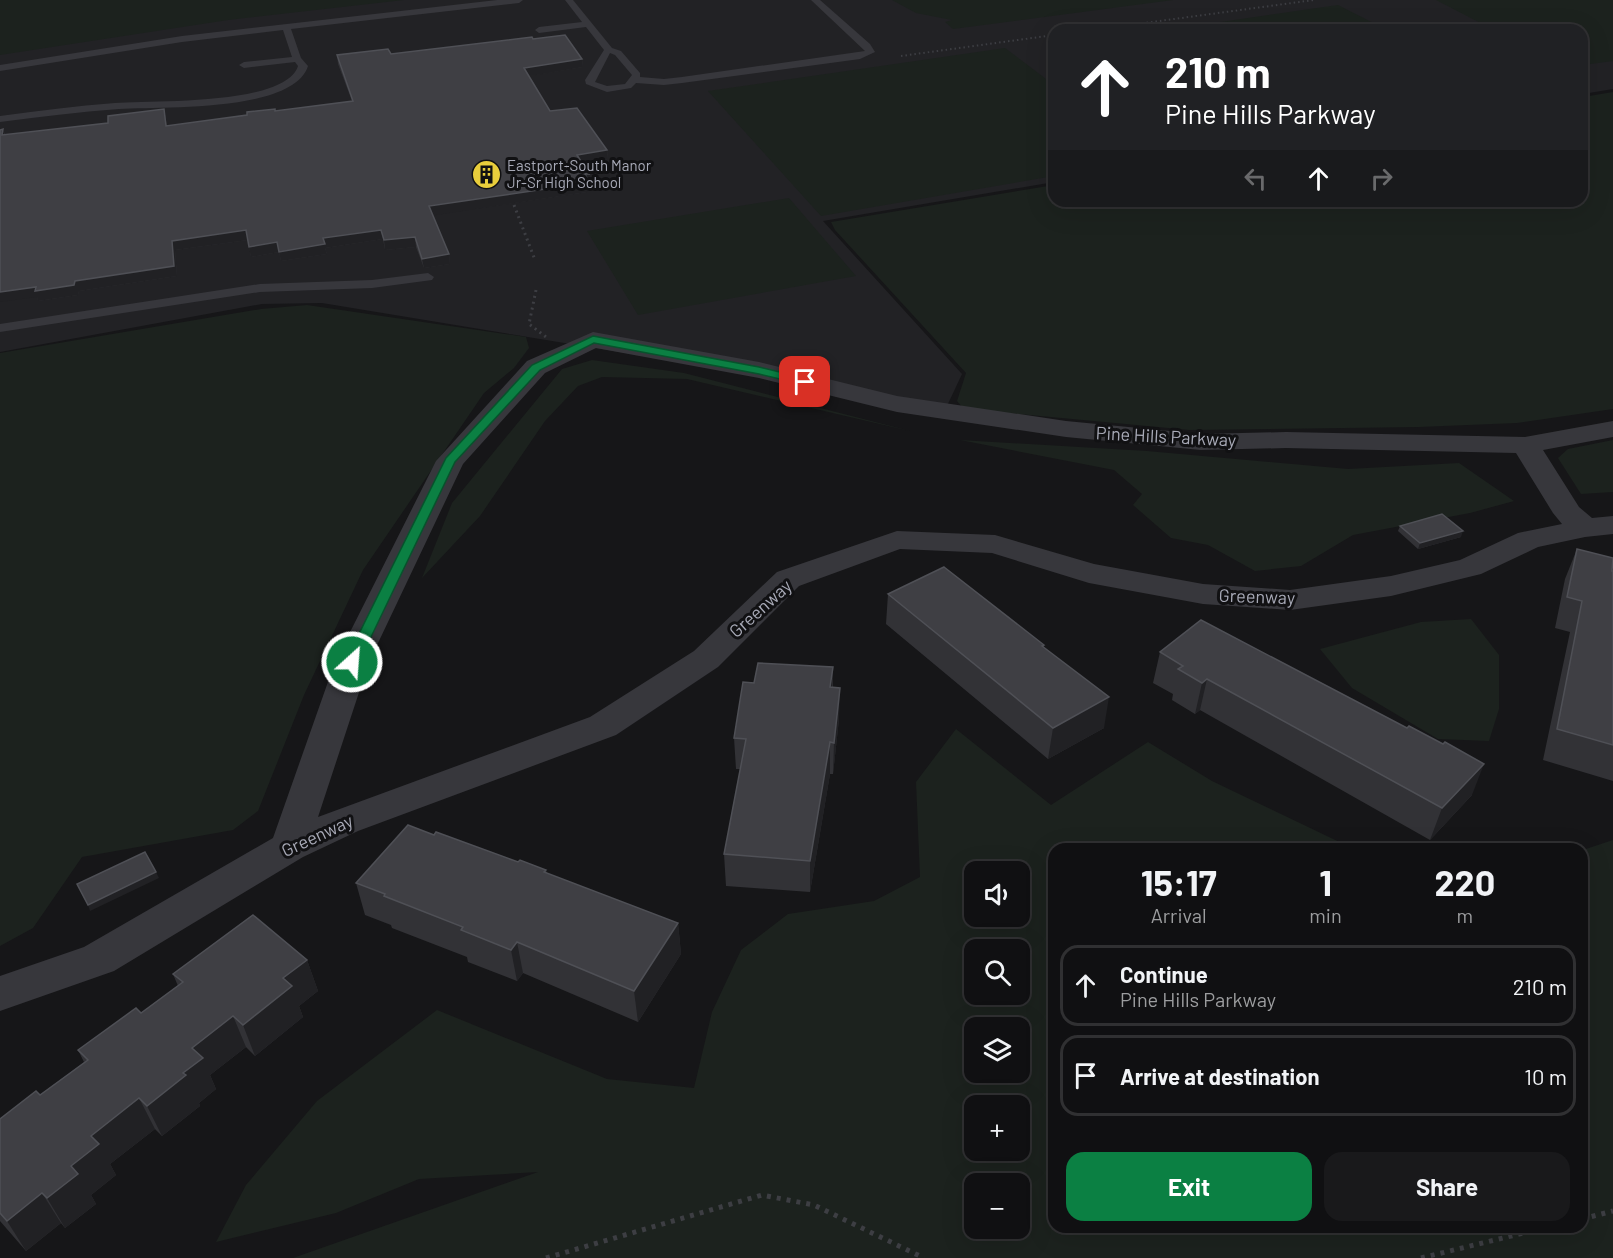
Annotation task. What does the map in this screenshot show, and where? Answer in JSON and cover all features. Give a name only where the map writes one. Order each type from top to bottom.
[{"type":"street","name":"Pine Hills Parkway","points":[[289,847],[352,662],[450,461],[536,367],[593,340],[759,370],[897,404],[1066,429],[1201,442],[1286,440],[1525,445],[1613,429]]},
{"type":"street","name":"Greenway","points":[[1525,445],[1568,513],[1599,526]]},
{"type":"street","name":"Greenway","points":[[0,994],[99,958],[289,847],[345,821],[603,726],[706,659],[788,579],[897,540],[996,544],[1089,573],[1203,594],[1290,600],[1391,586],[1470,567],[1529,540],[1599,526]]},
{"type":"lane","points":[[0,68],[171,41],[519,0]]},
{"type":"lane","points":[[569,0],[609,50],[618,53],[637,75],[636,80]]},
{"type":"lane","points":[[609,50],[604,54],[590,80],[591,84],[598,88],[618,89],[636,80],[664,82],[682,80],[860,56],[870,52],[871,50],[815,0]]},
{"type":"lane","points":[[539,30],[588,24]]},
{"type":"lane","points":[[0,119],[88,108],[234,99],[278,89],[297,78],[302,73],[303,66],[297,59],[286,27]]},
{"type":"lane","points":[[244,65],[297,59]]},
{"type":"lane","points":[[0,328],[260,288],[372,284],[428,277]]},
{"type":"path","points":[[1137,24],[1314,0]]},
{"type":"path","points":[[901,56],[1048,36]]},
{"type":"path","points":[[514,205],[535,260]]},
{"type":"path","points":[[536,290],[529,324],[545,336],[575,348]]},
{"type":"path","points":[[546,1258],[762,1195],[814,1205],[924,1258]]},
{"type":"path","points":[[1588,1217],[1613,1211]]},
{"type":"path","points":[[1421,1258],[1523,1233]]},
{"type":"shaded area","points":[[0,0],[404,0],[228,20],[0,55]]},
{"type":"shaded area","points":[[346,0],[1613,0],[1613,89],[1588,93],[1588,24],[1048,24],[1048,183],[823,221],[962,374],[947,406],[322,303],[262,304],[0,352],[0,39]]},
{"type":"shaded area","points":[[892,0],[1173,0],[953,29],[945,22],[952,20],[916,13]]},
{"type":"shaded area","points":[[1436,0],[1613,0],[1613,61],[1588,64],[1588,24],[1482,24]]},
{"type":"shaded area","points":[[1338,5],[1375,24],[1207,24]]},
{"type":"shaded area","points":[[1005,48],[1048,80],[1048,177],[821,216],[708,91]]},
{"type":"shaded area","points":[[1613,92],[1613,409],[1517,423],[1419,427],[1190,430],[964,409],[957,401],[966,373],[835,230],[831,222],[1048,186],[1048,207],[1588,207],[1588,96]]},
{"type":"shaded area","points":[[789,198],[856,276],[638,315],[587,231]]},
{"type":"shaded area","points":[[307,305],[526,337],[529,348],[514,368],[484,393],[363,570],[304,695],[258,811],[233,830],[82,857],[33,928],[0,946],[0,353],[261,309]]},
{"type":"shaded area","points":[[592,360],[684,373],[910,431],[687,379],[602,377],[578,386],[545,421],[480,516],[422,578],[452,503],[562,369]]},
{"type":"shaded area","points":[[960,440],[1147,451],[1348,469],[1459,463],[1514,501],[1470,513],[1353,535],[1301,566],[1255,571],[1208,545],[1171,538],[1133,505],[1142,494],[1114,470]]},
{"type":"shaded area","points":[[1613,440],[1613,492],[1581,494],[1558,458],[1568,449]]},
{"type":"shaded area","points":[[1471,619],[1499,655],[1499,709],[1489,741],[1438,739],[1352,688],[1320,649],[1421,622]]},
{"type":"shaded area","points":[[956,729],[1051,805],[1148,742],[1212,781],[1341,843],[1048,843],[1048,1233],[1588,1233],[1588,848],[1613,840],[1613,1258],[293,1258],[538,1172],[419,1179],[336,1213],[216,1242],[246,1185],[317,1101],[437,1010],[607,1079],[694,1088],[712,1012],[741,950],[788,914],[874,901],[920,877],[916,782]]},
{"type":"building","name":"Eastport-South Manor Jr-Sr High School","points":[[565,35],[582,59],[524,68],[550,111],[577,108],[607,150],[577,155],[589,174],[585,174],[586,183],[429,206],[449,254],[422,259],[415,237],[384,240],[381,230],[323,238],[325,244],[279,252],[277,242],[249,247],[246,230],[172,241],[174,266],[75,281],[74,285],[35,291],[36,287],[0,292],[0,130],[3,129],[2,135],[108,123],[108,116],[164,109],[166,126],[247,115],[247,112],[275,109],[275,111],[353,101],[337,55],[388,49],[391,54]]},
{"type":"building","points":[[1442,514],[1463,531],[1420,543],[1400,526]]},
{"type":"building","points":[[1577,549],[1613,558],[1613,745],[1557,729],[1582,601],[1567,597]]},
{"type":"building","points":[[944,567],[1109,697],[1053,728],[888,594]]},
{"type":"building","points":[[1201,620],[1407,728],[1409,726],[1443,744],[1445,742],[1484,764],[1442,808],[1207,679],[1202,683],[1178,669],[1183,666],[1160,652]]},
{"type":"building","points":[[758,663],[833,667],[830,687],[840,688],[834,743],[830,742],[810,861],[724,854],[746,739],[734,738],[743,682],[754,683]]},
{"type":"building","points":[[408,825],[434,835],[436,832],[518,862],[520,860],[546,870],[544,872],[678,923],[634,991],[517,942],[511,950],[461,930],[463,927],[356,883]]},
{"type":"building","points":[[145,852],[156,872],[88,905],[77,884]]},
{"type":"building","points":[[253,915],[307,960],[283,978],[292,986],[243,1025],[233,1016],[192,1048],[203,1058],[183,1073],[186,1075],[147,1106],[139,1098],[91,1136],[99,1144],[71,1166],[78,1174],[47,1198],[42,1193],[7,1221],[0,1213],[0,1119],[36,1091],[40,1095],[88,1060],[78,1050],[136,1008],[141,1013],[183,982],[173,974]]},
{"type":"place","name":"Eastport-South Manor Jr-Sr High School","points":[[486,174]]},
{"type":"route","points":[[352,662],[450,461],[536,367],[593,340],[759,370],[805,382]]}]
